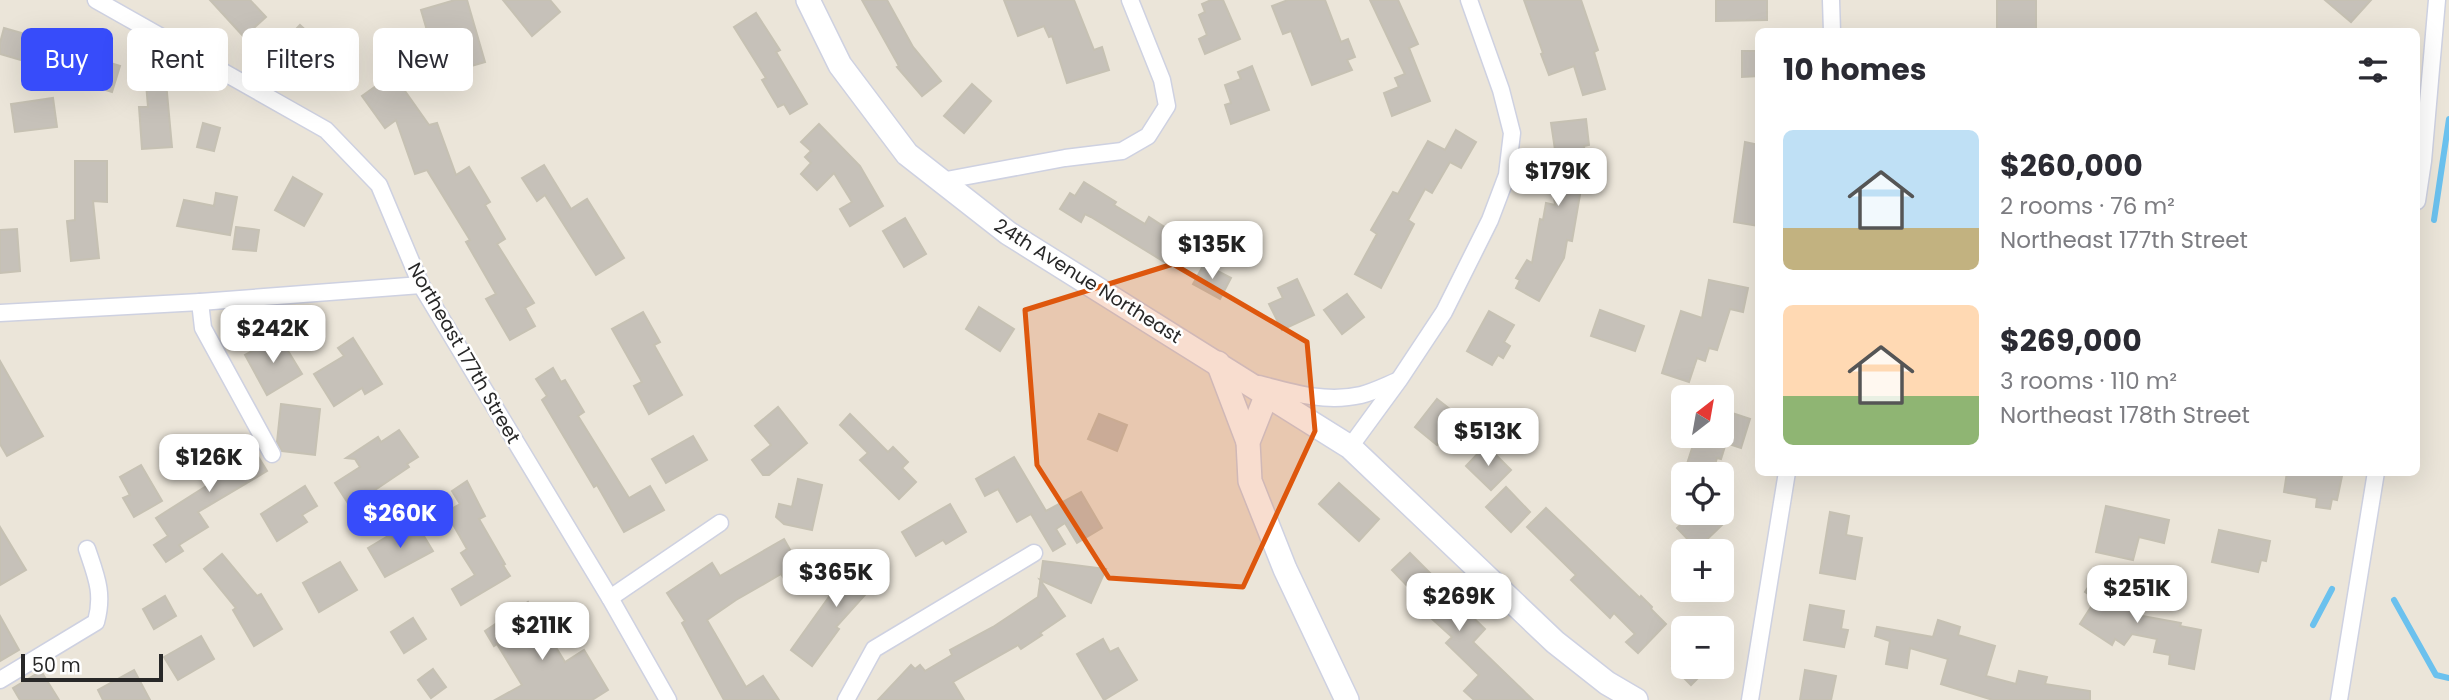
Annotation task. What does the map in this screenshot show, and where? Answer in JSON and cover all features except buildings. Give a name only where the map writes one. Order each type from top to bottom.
[{"type":"main road","name":"24th Avenue Northeast","points":[[808,0],[840,65],[907,154],[1008,233],[1350,447],[1555,642],[1607,683],[1636,700]]},
{"type":"main road","points":[[1218,363],[1248,442],[1250,481],[1285,569],[1347,700]]},
{"type":"main road","points":[[1248,442],[1267,394]]},
{"type":"street","name":"Northeast 177th Street","points":[[96,0],[326,130],[379,185],[421,285],[610,598],[668,700]]},
{"type":"street","points":[[940,180],[1122,151],[1148,135],[1167,106],[1161,80],[1130,0]]},
{"type":"street","points":[[1350,447],[1444,312],[1490,220],[1507,175],[1512,133],[1501,90],[1469,0]]},
{"type":"street","points":[[1830,0],[1832,28]]},
{"type":"street","points":[[2420,181],[2437,0]]},
{"type":"street","points":[[0,313],[200,302],[421,285]]},
{"type":"street","points":[[200,302],[203,328],[272,454]]},
{"type":"street","points":[[1244,380],[1331,399],[1363,395],[1399,380]]},
{"type":"street","points":[[1750,700],[1786,476]]},
{"type":"street","points":[[2339,700],[2375,476]]},
{"type":"street","points":[[610,598],[720,523]]},
{"type":"street","points":[[0,680],[96,622],[101,605],[97,578],[87,549]]},
{"type":"street","points":[[846,700],[874,649],[1034,553]]},
{"type":"highlighted area","points":[[1173,264],[1307,342],[1315,431],[1243,587],[1109,578],[1037,465],[1025,310]]},
{"type":"waterway","points":[[2434,220],[2449,119]]},
{"type":"waterway","points":[[2313,625],[2332,589]]},
{"type":"waterway","points":[[2394,600],[2436,675],[2449,678]]}]
